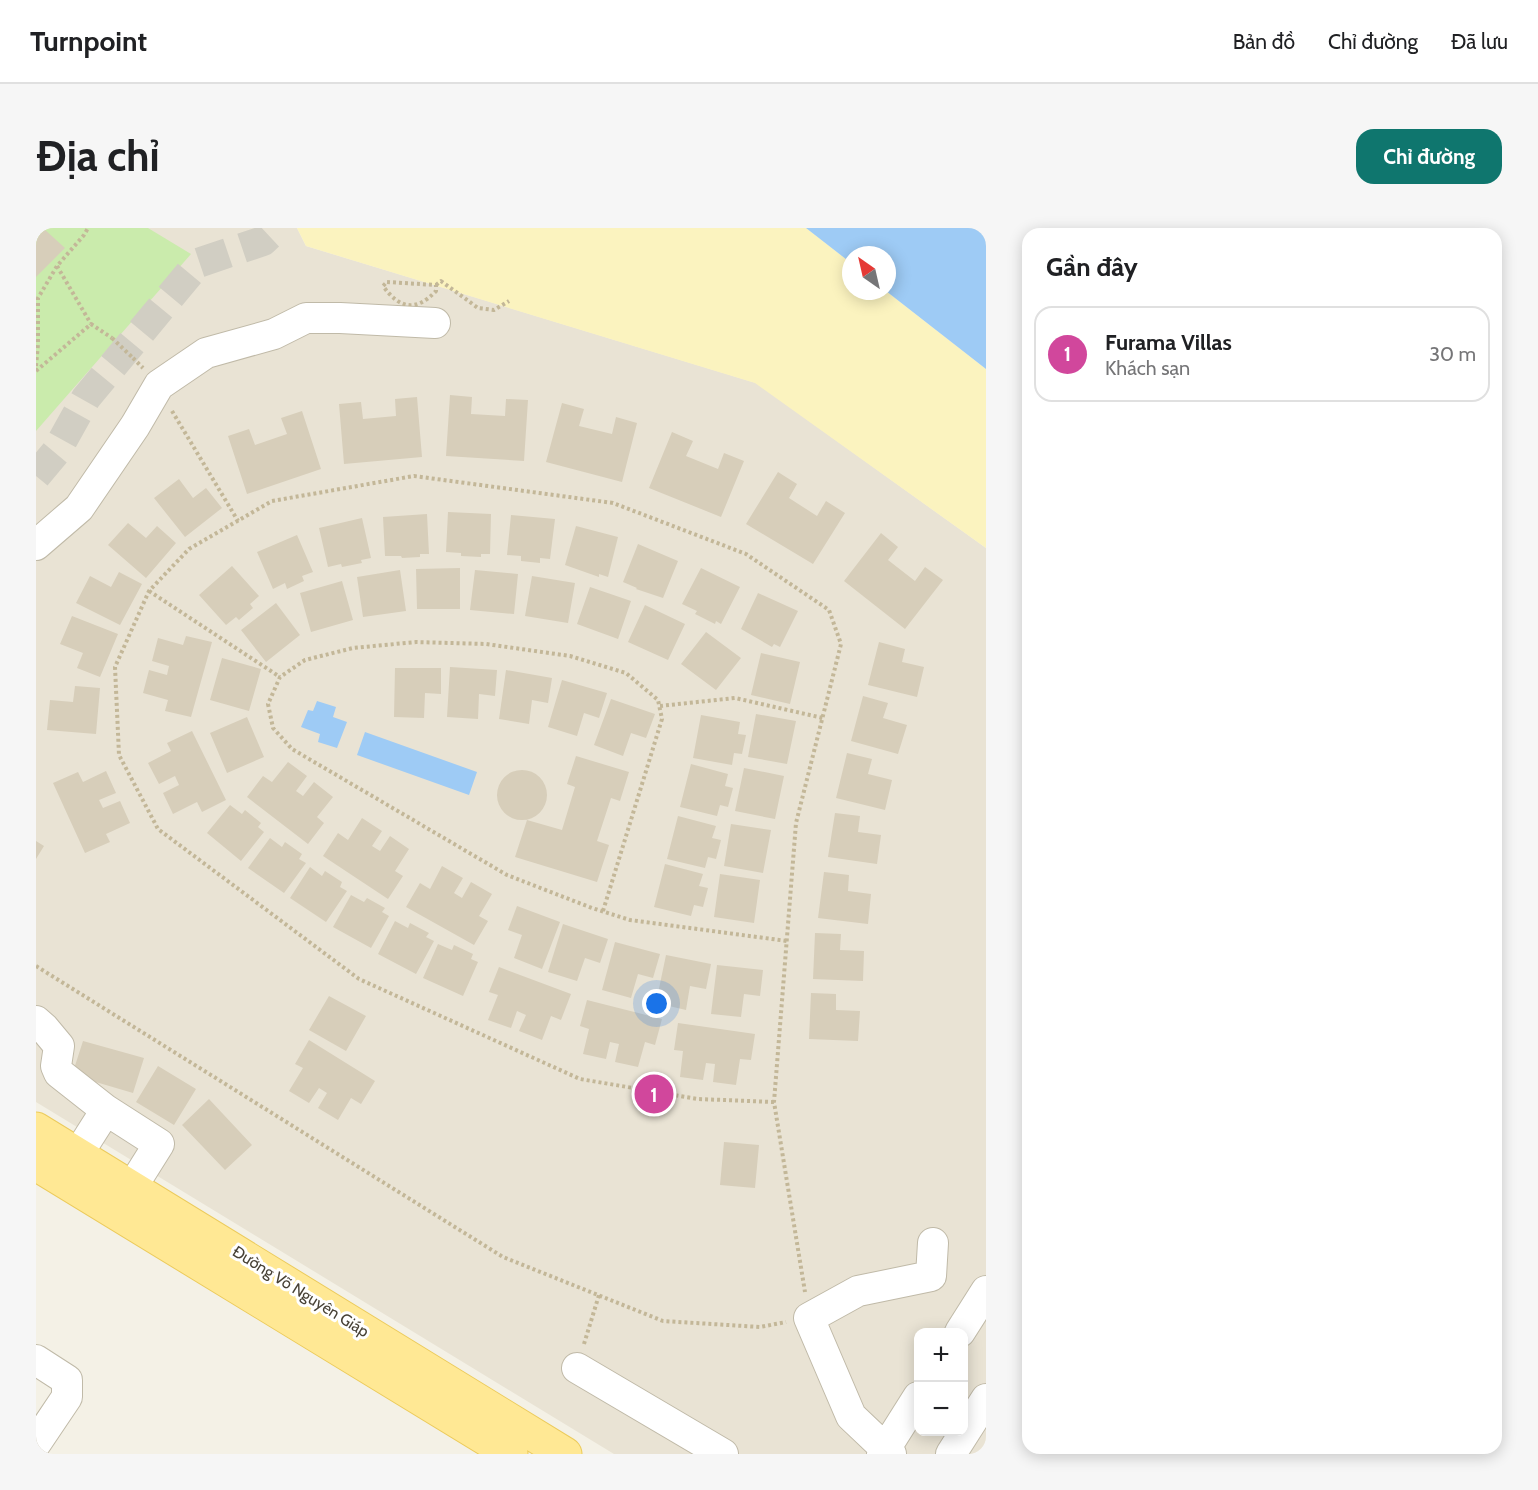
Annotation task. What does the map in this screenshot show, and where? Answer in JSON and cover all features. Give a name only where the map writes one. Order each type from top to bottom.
[{"type":"main road","name":"Đường Võ Nguyên Giáp","points":[[36,1129],[78,1154],[110,1186],[511,1454]]},
{"type":"main road","name":"Đường Võ Nguyên Giáp","points":[[36,1164],[110,1186],[565,1454]]},
{"type":"lane","points":[[36,545],[79,508],[135,426],[159,385],[206,353],[274,334],[306,318],[435,323]]},
{"type":"lane","points":[[36,1021],[59,1046],[56,1066],[59,1074],[106,1110],[159,1144],[110,1186]]},
{"type":"lane","points":[[78,1154],[106,1110]]},
{"type":"lane","points":[[914,1404],[886,1452],[851,1416],[809,1318],[858,1291],[931,1276],[933,1243]]},
{"type":"lane","points":[[963,1328],[986,1291]]},
{"type":"lane","points":[[36,1360],[67,1380],[67,1397],[36,1443]]},
{"type":"lane","points":[[577,1368],[723,1454]]},
{"type":"lane","points":[[951,1454],[986,1399]]},
{"type":"path","points":[[36,366],[38,298],[57,266],[88,228]]},
{"type":"path","points":[[57,266],[91,324],[112,338],[133,358]]},
{"type":"path","points":[[436,285],[387,282],[383,286],[397,303],[404,305],[412,305],[430,297],[441,280],[478,308],[494,310],[508,301]]},
{"type":"path","points":[[36,371],[91,324]]},
{"type":"path","points":[[159,385],[184,433],[238,521]]},
{"type":"path","points":[[36,966],[503,1257],[663,1321],[760,1327],[809,1318],[774,1101],[796,823],[841,645],[829,610],[746,554],[613,503],[414,476],[272,501],[189,549],[149,591],[115,667],[119,754],[158,830],[359,979],[580,1079],[698,1099],[774,1101]]},
{"type":"path","points":[[149,591],[280,677]]},
{"type":"path","points":[[603,911],[662,719],[658,700],[626,673],[570,656],[486,644],[416,642],[353,648],[305,660],[280,677],[268,704],[273,728],[292,748],[507,875],[603,911],[630,920],[787,941]]},
{"type":"path","points":[[660,706],[735,698],[823,718]]},
{"type":"path","points":[[577,1368],[599,1295]]},
{"type":"shaded area","points":[[36,228],[297,228],[306,246],[756,383],[986,548],[986,1454],[614,1454],[36,1102]]},
{"type":"green space","points":[[36,228],[148,228],[191,254],[36,431]]},
{"type":"sand","points":[[297,228],[806,228],[842,256],[842,300],[896,299],[986,369],[986,548],[755,383],[306,246]]},
{"type":"water","points":[[806,228],[986,228],[986,369],[896,299],[896,246],[842,246],[842,256]]},
{"type":"water","points":[[317,701],[336,707],[333,717],[347,722],[337,748],[318,742],[320,734],[301,727],[308,710],[313,711]]},
{"type":"water","points":[[365,732],[477,772],[469,795],[357,755]]},
{"type":"building","points":[[36,228],[43,228],[65,248],[36,277]]},
{"type":"building","points":[[450,395],[472,397],[471,414],[505,416],[506,399],[528,400],[524,461],[446,456]]},
{"type":"building","points":[[417,397],[422,457],[344,464],[339,404],[361,402],[363,419],[396,416],[395,399]]},
{"type":"building","points":[[562,403],[584,409],[579,426],[612,434],[616,417],[637,423],[622,482],[546,462]]},
{"type":"building","points":[[302,411],[321,469],[247,494],[228,436],[249,429],[255,445],[287,434],[281,418]]},
{"type":"building","points":[[672,432],[693,441],[686,456],[718,469],[724,453],[744,461],[721,517],[649,488]]},
{"type":"building","points":[[778,472],[797,484],[789,498],[817,516],[826,501],[845,513],[813,564],[746,524]]},
{"type":"building","points":[[179,479],[193,498],[206,488],[222,508],[185,537],[154,498]]},
{"type":"building","points":[[448,512],[491,514],[490,554],[481,554],[481,557],[461,556],[461,553],[446,552]]},
{"type":"building","points":[[427,514],[429,554],[402,558],[401,556],[385,556],[383,517]]},
{"type":"building","points":[[511,515],[555,519],[550,559],[540,558],[540,563],[521,561],[521,556],[507,555]]},
{"type":"building","points":[[362,518],[371,558],[361,560],[362,563],[328,567],[319,528]]},
{"type":"building","points":[[128,523],[146,538],[157,526],[176,543],[146,578],[108,545]]},
{"type":"building","points":[[576,526],[618,537],[608,577],[599,574],[599,577],[565,565]]},
{"type":"building","points":[[881,533],[898,547],[888,560],[915,581],[925,567],[943,580],[905,629],[844,581]]},
{"type":"building","points":[[297,535],[313,572],[302,576],[304,581],[287,589],[285,583],[273,589],[257,552]]},
{"type":"building","points":[[638,544],[678,561],[663,598],[623,582]]},
{"type":"building","points":[[232,566],[259,596],[250,604],[253,608],[239,620],[236,617],[226,625],[199,595]]},
{"type":"building","points":[[460,568],[460,609],[417,609],[416,569]]},
{"type":"building","points":[[701,568],[740,587],[721,624],[716,621],[715,624],[695,614],[697,611],[682,604]]},
{"type":"building","points":[[400,570],[406,611],[363,617],[357,577]]},
{"type":"building","points":[[475,570],[518,574],[514,614],[470,610]]},
{"type":"building","points":[[119,572],[142,584],[120,625],[76,603],[90,576],[111,587]]},
{"type":"building","points":[[532,576],[575,583],[568,623],[525,616]]},
{"type":"building","points":[[342,581],[353,620],[311,632],[300,593]]},
{"type":"building","points":[[590,587],[631,601],[618,639],[577,624]]},
{"type":"building","points":[[758,593],[798,611],[780,647],[774,644],[772,647],[741,629]]},
{"type":"building","points":[[276,603],[300,635],[266,662],[241,630]]},
{"type":"building","points":[[645,605],[685,624],[668,660],[628,642]]},
{"type":"building","points":[[72,616],[118,634],[100,677],[77,668],[83,653],[60,644]]},
{"type":"building","points":[[706,632],[741,658],[716,690],[681,664]]},
{"type":"building","points":[[186,636],[212,642],[191,717],[165,711],[168,700],[143,693],[149,670],[167,675],[169,666],[152,661],[158,638],[183,645]]},
{"type":"building","points":[[879,642],[905,649],[902,662],[924,667],[917,697],[868,685]]},
{"type":"building","points":[[761,653],[800,662],[790,704],[751,695]]},
{"type":"building","points":[[222,658],[261,669],[249,711],[210,700]]},
{"type":"building","points":[[450,667],[497,670],[495,696],[479,694],[478,719],[447,717]]},
{"type":"building","points":[[395,668],[441,668],[441,694],[425,693],[424,718],[394,717]]},
{"type":"building","points":[[506,670],[552,678],[548,703],[532,700],[529,724],[499,719]]},
{"type":"building","points":[[562,680],[607,693],[599,718],[584,713],[577,736],[548,727]]},
{"type":"building","points":[[75,686],[100,688],[96,734],[47,730],[50,700],[73,702]]},
{"type":"building","points":[[863,696],[888,703],[883,718],[907,725],[898,754],[851,741]]},
{"type":"building","points":[[611,699],[655,714],[646,738],[631,733],[623,756],[594,745]]},
{"type":"building","points":[[756,714],[796,721],[787,764],[748,757]]},
{"type":"building","points":[[701,715],[740,722],[738,734],[746,735],[742,754],[734,753],[732,765],[693,758]]},
{"type":"building","points":[[247,717],[264,757],[227,773],[210,733]]},
{"type":"building","points":[[192,731],[226,800],[202,812],[197,802],[173,814],[163,793],[179,785],[175,776],[159,784],[148,763],[171,751],[167,743]]},
{"type":"building","points":[[847,753],[872,759],[868,774],[892,780],[885,810],[836,798]]},
{"type":"building","points":[[576,756],[629,772],[620,801],[611,798],[597,841],[609,845],[597,882],[515,857],[527,820],[562,830],[575,787],[567,784]]},
{"type":"building","points":[[288,762],[307,776],[296,791],[303,796],[314,782],[333,797],[317,817],[324,823],[308,844],[247,797],[263,776],[272,782]]},
{"type":"building","points":[[691,764],[728,774],[725,786],[733,788],[728,807],[720,805],[717,816],[680,807]]},
{"type":"building","points":[[744,768],[784,776],[775,819],[735,811]]},
{"type":"building","points":[[517,770],[527,770],[540,777],[547,790],[547,800],[540,813],[527,820],[517,820],[508,816],[501,809],[497,800],[497,790],[501,781],[508,774]]},
{"type":"building","points":[[106,771],[116,793],[99,800],[103,808],[120,801],[130,823],[106,834],[110,842],[85,853],[53,783],[78,772],[83,782]]},
{"type":"building","points":[[230,805],[242,814],[245,810],[261,823],[258,827],[264,832],[241,861],[207,833]]},
{"type":"building","points":[[835,813],[860,816],[858,832],[881,835],[877,864],[828,857]]},
{"type":"building","points":[[678,816],[716,826],[712,838],[721,840],[716,859],[708,857],[705,868],[667,859]]},
{"type":"building","points":[[362,818],[382,831],[372,846],[380,851],[390,836],[409,849],[395,871],[403,876],[388,899],[323,856],[338,833],[348,840]]},
{"type":"building","points":[[731,824],[771,830],[763,873],[724,866]]},
{"type":"building","points":[[270,838],[282,847],[285,842],[302,854],[299,859],[306,863],[284,893],[248,868]]},
{"type":"building","points":[[36,841],[44,846],[36,859]]},
{"type":"building","points":[[665,864],[703,874],[699,886],[708,888],[703,907],[694,905],[691,916],[654,907]]},
{"type":"building","points":[[442,866],[463,878],[454,893],[462,898],[471,882],[492,894],[479,916],[488,921],[474,945],[406,907],[420,883],[430,889]]},
{"type":"building","points":[[310,867],[322,876],[325,871],[342,882],[340,887],[347,891],[326,922],[290,898]]},
{"type":"building","points":[[824,872],[849,875],[848,891],[871,894],[868,924],[818,918]]},
{"type":"building","points":[[720,874],[760,880],[754,923],[714,917]]},
{"type":"building","points":[[351,895],[364,902],[367,898],[385,908],[382,912],[389,916],[371,948],[333,927]]},
{"type":"building","points":[[517,906],[560,922],[542,969],[514,958],[522,935],[508,930]]},
{"type":"building","points":[[395,921],[408,928],[410,923],[429,933],[426,937],[434,941],[416,974],[378,954]]},
{"type":"building","points":[[563,924],[608,939],[600,963],[585,958],[577,981],[548,972]]},
{"type":"building","points":[[815,933],[841,934],[840,950],[864,951],[863,981],[813,979]]},
{"type":"building","points":[[615,942],[660,954],[653,978],[638,974],[631,998],[602,990]]},
{"type":"building","points":[[438,944],[452,950],[454,945],[473,954],[471,959],[478,962],[463,996],[423,978]]},
{"type":"building","points":[[666,955],[711,964],[706,989],[690,986],[686,1010],[656,1003]]},
{"type":"building","points":[[717,965],[763,970],[760,996],[744,994],[741,1017],[711,1014]]},
{"type":"building","points":[[499,967],[571,994],[561,1020],[551,1016],[542,1040],[519,1031],[526,1015],[517,1011],[511,1028],[488,1020],[498,995],[489,992]]},
{"type":"building","points":[[811,993],[836,994],[836,1010],[860,1011],[858,1041],[809,1039]]},
{"type":"building","points":[[329,996],[366,1016],[346,1051],[309,1030]]},
{"type":"building","points":[[587,1000],[662,1019],[655,1045],[645,1042],[638,1067],[615,1062],[619,1044],[610,1042],[606,1059],[583,1054],[589,1029],[580,1026]]},
{"type":"building","points":[[678,1023],[755,1034],[751,1060],[740,1059],[736,1085],[713,1082],[715,1064],[706,1063],[703,1080],[680,1077],[683,1051],[674,1050]]},
{"type":"building","points":[[309,1040],[375,1081],[361,1104],[351,1098],[338,1120],[318,1108],[327,1093],[319,1088],[309,1103],[289,1091],[303,1068],[295,1064]]},
{"type":"building","points":[[83,1041],[144,1058],[133,1093],[72,1075]]},
{"type":"building","points":[[158,1066],[196,1089],[174,1125],[136,1102]]},
{"type":"building","points":[[209,1099],[252,1145],[225,1170],[182,1125]]},
{"type":"building","points":[[724,1142],[759,1145],[755,1188],[720,1185]]},
{"type":"tunnel","points":[[36,476],[56,452],[86,398],[198,263],[263,241],[277,228]]},
{"type":"place","name":"Furama Villas","points":[[654,1094]]}]
